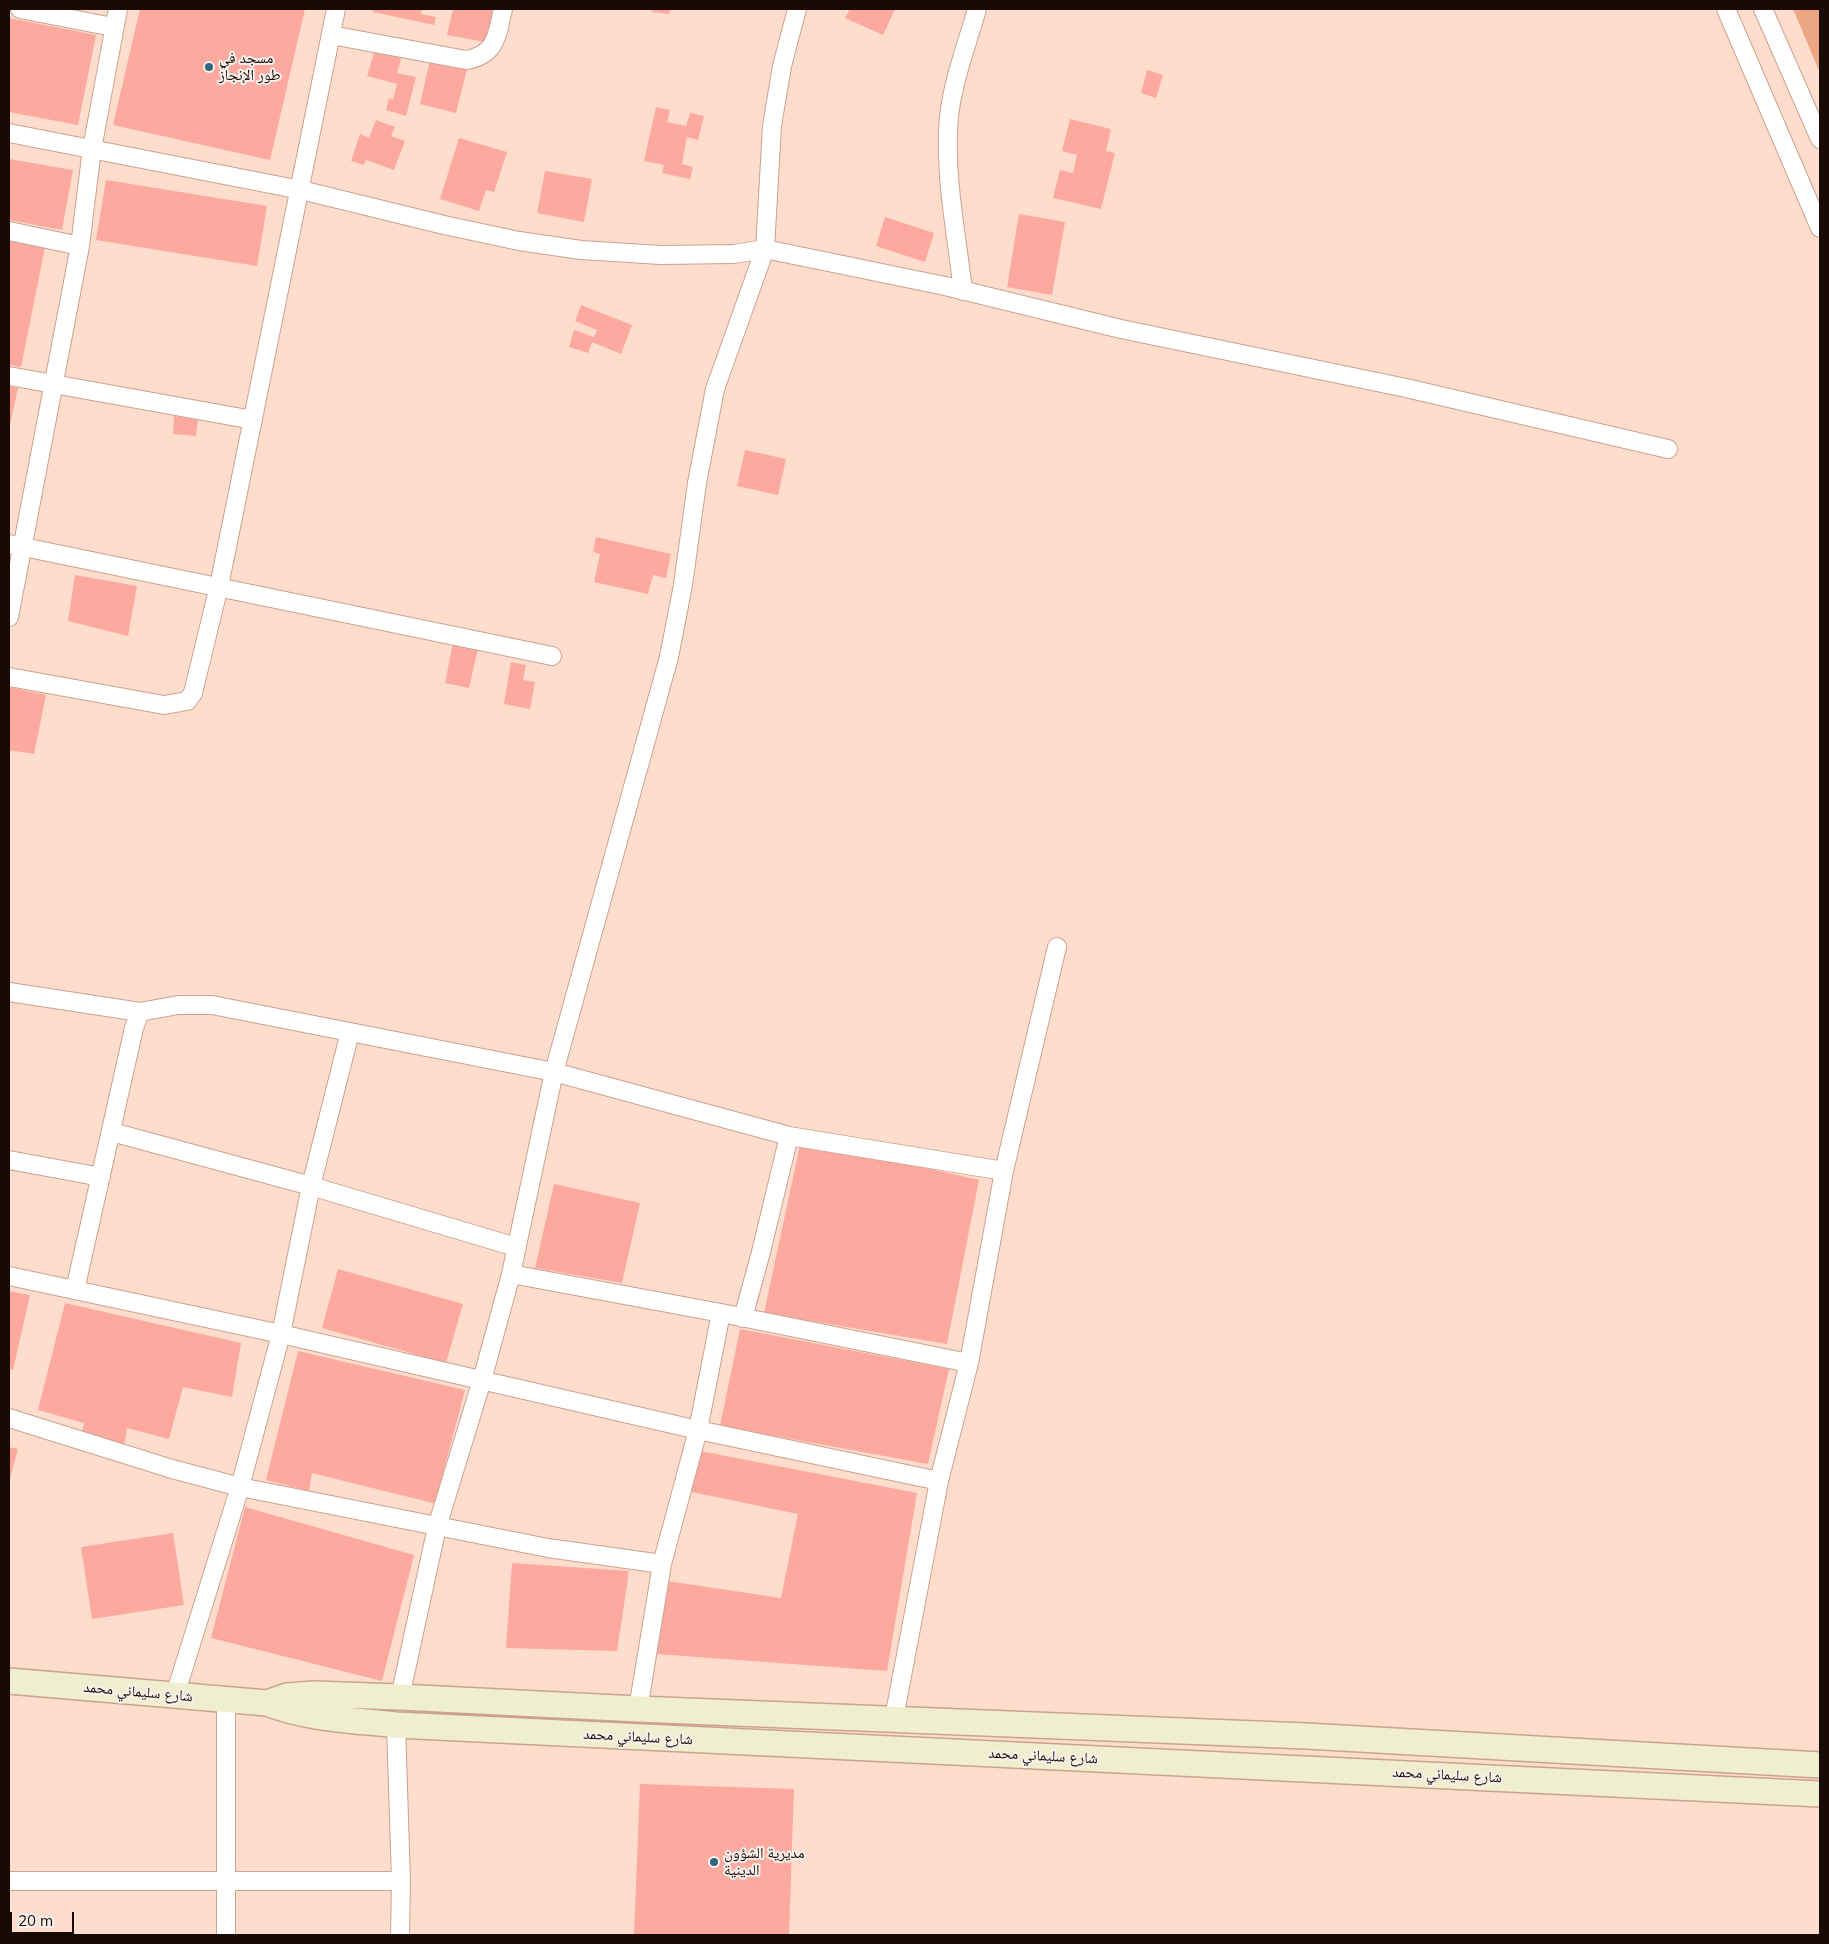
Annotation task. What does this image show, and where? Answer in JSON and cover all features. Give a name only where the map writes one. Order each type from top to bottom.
[{"type":"street","points":[[20,9],[113,27]]},
{"type":"street","points":[[9,617],[16,546],[52,385],[80,246],[92,149],[113,27],[118,9]]},
{"type":"street","points":[[9,677],[164,705],[187,701],[194,693],[219,586],[301,190],[336,9]]},
{"type":"street","points":[[331,35],[466,60],[479,58],[488,51],[497,36],[503,9]]},
{"type":"street","points":[[400,1697],[437,1527],[482,1380],[511,1274],[554,1072],[669,657],[683,585],[697,483],[715,389],[765,249],[772,126],[782,66],[796,9]]},
{"type":"street","points":[[963,291],[948,172],[948,129],[954,90],[977,9]]},
{"type":"street","points":[[1726,9],[1820,228]]},
{"type":"street","points":[[1763,9],[1820,140]]},
{"type":"street","points":[[9,132],[301,190],[444,225],[519,241],[581,250],[661,255],[734,254],[765,249],[963,291],[1121,329],[1406,388],[1668,449]]},
{"type":"street","points":[[9,231],[80,246]]},
{"type":"street","points":[[9,376],[253,420]]},
{"type":"street","points":[[16,546],[219,586],[552,656]]},
{"type":"street","points":[[894,1718],[939,1481],[969,1363],[1004,1171],[1057,947]]},
{"type":"street","points":[[9,992],[140,1012],[178,1005],[212,1005],[554,1072],[789,1136],[1004,1171]]},
{"type":"street","points":[[75,1290],[102,1177],[134,1028],[140,1012]]},
{"type":"street","points":[[175,1695],[240,1487],[281,1334],[312,1186],[350,1032]]},
{"type":"street","points":[[112,1132],[312,1186],[516,1247]]},
{"type":"street","points":[[743,1318],[789,1136]]},
{"type":"street","points":[[9,1160],[102,1177]]},
{"type":"street","points":[[511,1274],[721,1313],[969,1363]]},
{"type":"street","points":[[9,1276],[281,1334],[698,1430],[939,1481]]},
{"type":"street","points":[[638,1709],[662,1564],[698,1430],[721,1313]]},
{"type":"street","points":[[9,1418],[172,1470],[240,1487],[548,1548],[662,1564]]},
{"type":"street","name":"شارع سليماني محمد","points":[[9,1682],[267,1703],[286,1710],[314,1716],[396,1725],[1820,1794]]},
{"type":"street","name":"شارع سليماني محمد","points":[[267,1703],[287,1696],[314,1694],[400,1697],[638,1709],[1306,1736],[1820,1765]]},
{"type":"street","points":[[226,1699],[226,1935]]},
{"type":"street","points":[[396,1725],[401,1881],[400,1935]]},
{"type":"street","points":[[9,1882],[401,1881]]},
{"type":"shaded area","points":[[1793,9],[1820,9],[1820,73]]},
{"type":"building","name":"مسجد في طور الإنجاز","points":[[140,9],[305,9],[270,160],[113,125]]},
{"type":"building","points":[[373,9],[422,9],[421,14],[436,17],[434,25],[373,12]]},
{"type":"building","points":[[453,9],[498,9],[490,43],[447,35]]},
{"type":"building","points":[[653,9],[670,9],[669,14],[652,12]]},
{"type":"building","points":[[850,9],[895,9],[883,35],[845,18]]},
{"type":"building","points":[[9,18],[96,35],[78,125],[9,112]]},
{"type":"building","points":[[375,49],[402,56],[397,73],[416,77],[406,116],[386,110],[389,98],[393,100],[397,84],[367,76]]},
{"type":"building","points":[[430,60],[467,69],[456,113],[420,104]]},
{"type":"building","points":[[1147,70],[1163,75],[1156,98],[1141,93]]},
{"type":"building","points":[[656,107],[670,110],[667,122],[686,126],[690,113],[704,116],[698,140],[687,137],[682,164],[693,167],[690,179],[662,173],[664,165],[644,161]]},
{"type":"building","points":[[1070,119],[1111,129],[1106,151],[1115,153],[1101,209],[1053,198],[1060,170],[1073,173],[1077,155],[1062,151]]},
{"type":"building","points":[[376,120],[395,127],[391,136],[405,141],[394,170],[366,160],[364,165],[351,161],[360,134],[369,138]]},
{"type":"building","points":[[459,138],[507,152],[494,192],[486,190],[479,211],[440,199]]},
{"type":"building","points":[[9,159],[73,170],[62,230],[9,220]]},
{"type":"building","points":[[545,171],[592,179],[584,222],[537,213]]},
{"type":"building","points":[[106,180],[267,206],[257,266],[96,240]]},
{"type":"building","points":[[1019,214],[1065,222],[1052,295],[1007,287]]},
{"type":"building","points":[[885,217],[934,233],[925,262],[876,246]]},
{"type":"building","points":[[9,240],[45,247],[21,367],[9,365]]},
{"type":"building","points":[[581,305],[632,325],[621,354],[592,342],[588,353],[569,347],[574,330],[594,337],[597,330],[575,321]]},
{"type":"building","points":[[9,386],[18,388],[10,425],[9,424]]},
{"type":"building","points":[[174,416],[198,419],[196,436],[173,434]]},
{"type":"building","points":[[745,450],[786,459],[778,495],[737,486]]},
{"type":"building","points":[[596,537],[671,554],[666,578],[653,575],[648,594],[594,582],[600,554],[593,552]]},
{"type":"building","points":[[75,575],[137,586],[128,636],[68,621]]},
{"type":"building","points":[[454,638],[479,644],[469,688],[445,683]]},
{"type":"building","points":[[511,662],[526,665],[523,680],[535,682],[530,709],[504,704]]},
{"type":"building","points":[[9,687],[46,695],[34,754],[9,750]]},
{"type":"building","points":[[801,1140],[979,1180],[947,1344],[764,1313]]},
{"type":"building","points":[[554,1184],[640,1203],[622,1283],[535,1268]]},
{"type":"building","points":[[338,1269],[463,1304],[446,1363],[322,1328]]},
{"type":"building","points":[[9,1291],[30,1295],[13,1370],[9,1369]]},
{"type":"building","points":[[65,1303],[241,1343],[232,1397],[183,1387],[169,1439],[127,1428],[124,1446],[82,1434],[84,1423],[38,1410]]},
{"type":"building","points":[[740,1329],[949,1369],[928,1464],[720,1426]]},
{"type":"building","points":[[298,1351],[465,1390],[437,1496],[437,1504],[312,1473],[309,1491],[266,1480]]},
{"type":"building","points":[[9,1447],[18,1449],[9,1482]]},
{"type":"building","points":[[695,1450],[917,1493],[887,1671],[657,1654],[667,1581],[781,1598],[798,1514],[687,1491]]},
{"type":"building","points":[[245,1507],[414,1555],[382,1681],[211,1638]]},
{"type":"building","points":[[173,1533],[184,1605],[92,1619],[81,1547]]},
{"type":"building","points":[[512,1563],[629,1571],[617,1651],[506,1648]]},
{"type":"building","name":"مديرية الشؤون الدينية","points":[[640,1784],[794,1789],[789,1935],[634,1935]]},
{"type":"place","name":"مسجد في طور الإنجاز","points":[[209,67]]},
{"type":"place","name":"مديرية الشؤون الدينية","points":[[714,1862]]}]
